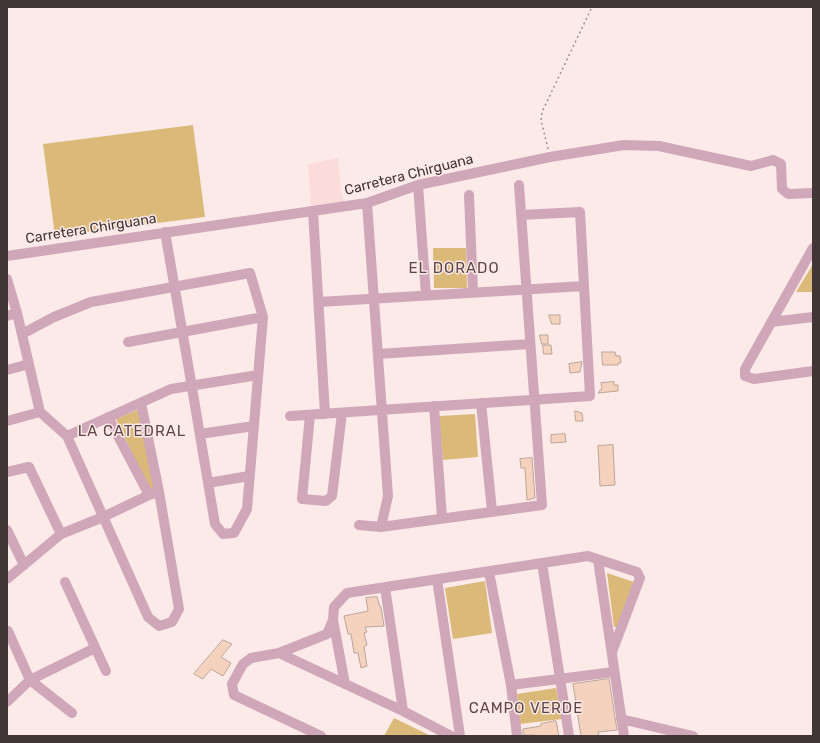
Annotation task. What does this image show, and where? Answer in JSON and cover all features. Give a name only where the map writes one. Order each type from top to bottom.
[{"type":"street","name":"Carretera Chirguana","points":[[7,256],[367,203],[418,185],[550,158],[624,145],[659,146],[751,166],[773,160],[781,164],[782,189],[788,194],[813,192]]},
{"type":"street","points":[[418,185],[426,295]]},
{"type":"street","points":[[360,525],[381,527],[542,505],[519,185]]},
{"type":"street","points":[[469,195],[473,292]]},
{"type":"street","points":[[367,203],[388,496],[381,527]]},
{"type":"street","points":[[313,210],[325,414]]},
{"type":"street","points":[[290,416],[590,396],[580,212],[521,215]]},
{"type":"street","points":[[22,334],[54,317],[91,302],[175,287],[250,273],[262,317],[246,509],[234,533],[223,534],[215,524],[192,386],[182,332],[175,287],[165,232]]},
{"type":"street","points":[[813,248],[745,369],[745,376],[754,379],[813,371]]},
{"type":"street","points":[[7,279],[12,314],[22,334],[40,412],[67,436],[148,617],[159,626],[172,622],[179,608],[154,494],[141,403]]},
{"type":"street","points":[[319,302],[584,286]]},
{"type":"street","points":[[128,342],[262,317]]},
{"type":"street","points":[[771,322],[813,317]]},
{"type":"street","points":[[378,354],[530,344]]},
{"type":"street","points":[[7,370],[29,364]]},
{"type":"street","points":[[67,436],[171,389],[258,375]]},
{"type":"street","points":[[481,403],[492,512]]},
{"type":"street","points":[[434,406],[442,518]]},
{"type":"street","points":[[7,421],[40,412]]},
{"type":"street","points":[[310,415],[302,499],[326,501],[332,496],[342,413]]},
{"type":"street","points":[[108,418],[154,494]]},
{"type":"street","points":[[200,434],[254,426]]},
{"type":"street","points":[[7,472],[29,466],[61,534]]},
{"type":"street","points":[[208,483],[249,476]]},
{"type":"street","points":[[7,578],[61,534],[154,494]]},
{"type":"street","points":[[7,530],[24,565]]},
{"type":"street","points":[[321,736],[234,695],[232,684],[243,664],[251,658],[279,653],[327,634],[332,620],[334,607],[347,593],[588,556],[637,572],[640,578],[612,652]]},
{"type":"street","points":[[598,560],[624,736]]},
{"type":"street","points":[[542,564],[569,736]]},
{"type":"street","points":[[489,572],[511,685],[517,736]]},
{"type":"street","points":[[437,580],[460,736]]},
{"type":"street","points":[[65,582],[106,671]]},
{"type":"street","points":[[385,587],[403,711]]},
{"type":"street","points":[[332,620],[345,684]]},
{"type":"street","points":[[8,631],[30,680],[72,713]]},
{"type":"street","points":[[7,702],[30,680],[95,648]]},
{"type":"street","points":[[279,653],[403,711],[450,736]]},
{"type":"street","points":[[511,685],[561,680],[614,672]]},
{"type":"street","points":[[621,719],[678,734],[693,736]]},
{"type":"path","points":[[550,158],[541,120],[542,112],[592,7]]},
{"type":"shaded area","points":[[193,125],[205,217],[55,236],[43,144]]},
{"type":"shaded area","points":[[338,158],[341,191],[344,202],[311,207],[308,164]]},
{"type":"shaded area","points":[[433,248],[466,248],[467,288],[434,288]]},
{"type":"shaded area","points":[[813,264],[813,292],[796,292]]},
{"type":"shaded area","points":[[140,409],[156,489],[150,491],[116,419]]},
{"type":"shaded area","points":[[475,414],[478,457],[443,460],[439,416]]},
{"type":"shaded area","points":[[607,573],[634,582],[618,627],[614,627]]},
{"type":"shaded area","points":[[485,581],[492,633],[453,639],[445,588]]},
{"type":"shaded area","points":[[556,688],[562,719],[520,724],[517,694]]},
{"type":"shaded area","points":[[394,718],[431,736],[384,736]]},
{"type":"building","points":[[549,315],[560,315],[560,324],[552,324]]},
{"type":"building","points":[[540,335],[548,335],[548,344],[542,344]]},
{"type":"building","points":[[543,345],[551,345],[552,354],[544,354]]},
{"type":"building","points":[[602,352],[615,352],[616,356],[620,356],[621,363],[618,363],[618,365],[603,365]]},
{"type":"building","points":[[582,362],[580,372],[570,373],[569,364]]},
{"type":"building","points":[[614,382],[614,385],[618,385],[618,391],[598,393],[602,388],[601,383]]},
{"type":"building","points":[[575,411],[582,413],[583,421],[576,421]]},
{"type":"building","points":[[565,434],[566,442],[551,443],[551,435]]},
{"type":"building","points":[[613,445],[615,485],[600,486],[598,446]]},
{"type":"building","points":[[532,458],[535,498],[527,500],[525,468],[521,468],[520,459]]},
{"type":"building","points":[[377,597],[381,607],[384,626],[365,627],[367,632],[364,633],[367,645],[364,647],[367,666],[361,668],[358,653],[354,653],[351,634],[348,634],[344,616],[368,611],[366,598]]},
{"type":"building","points":[[223,640],[232,644],[221,657],[231,663],[223,676],[211,669],[203,679],[194,674]]},
{"type":"building","points":[[609,679],[617,730],[598,732],[599,736],[581,736],[573,684]]},
{"type":"building","points":[[556,721],[559,736],[523,735],[523,729],[541,726],[541,724]]},
{"type":"district","name":"EL DORADO","points":[[454,269]]},
{"type":"district","name":"LA CATEDRAL","points":[[132,432]]},
{"type":"district","name":"CAMPO VERDE","points":[[526,709]]}]
